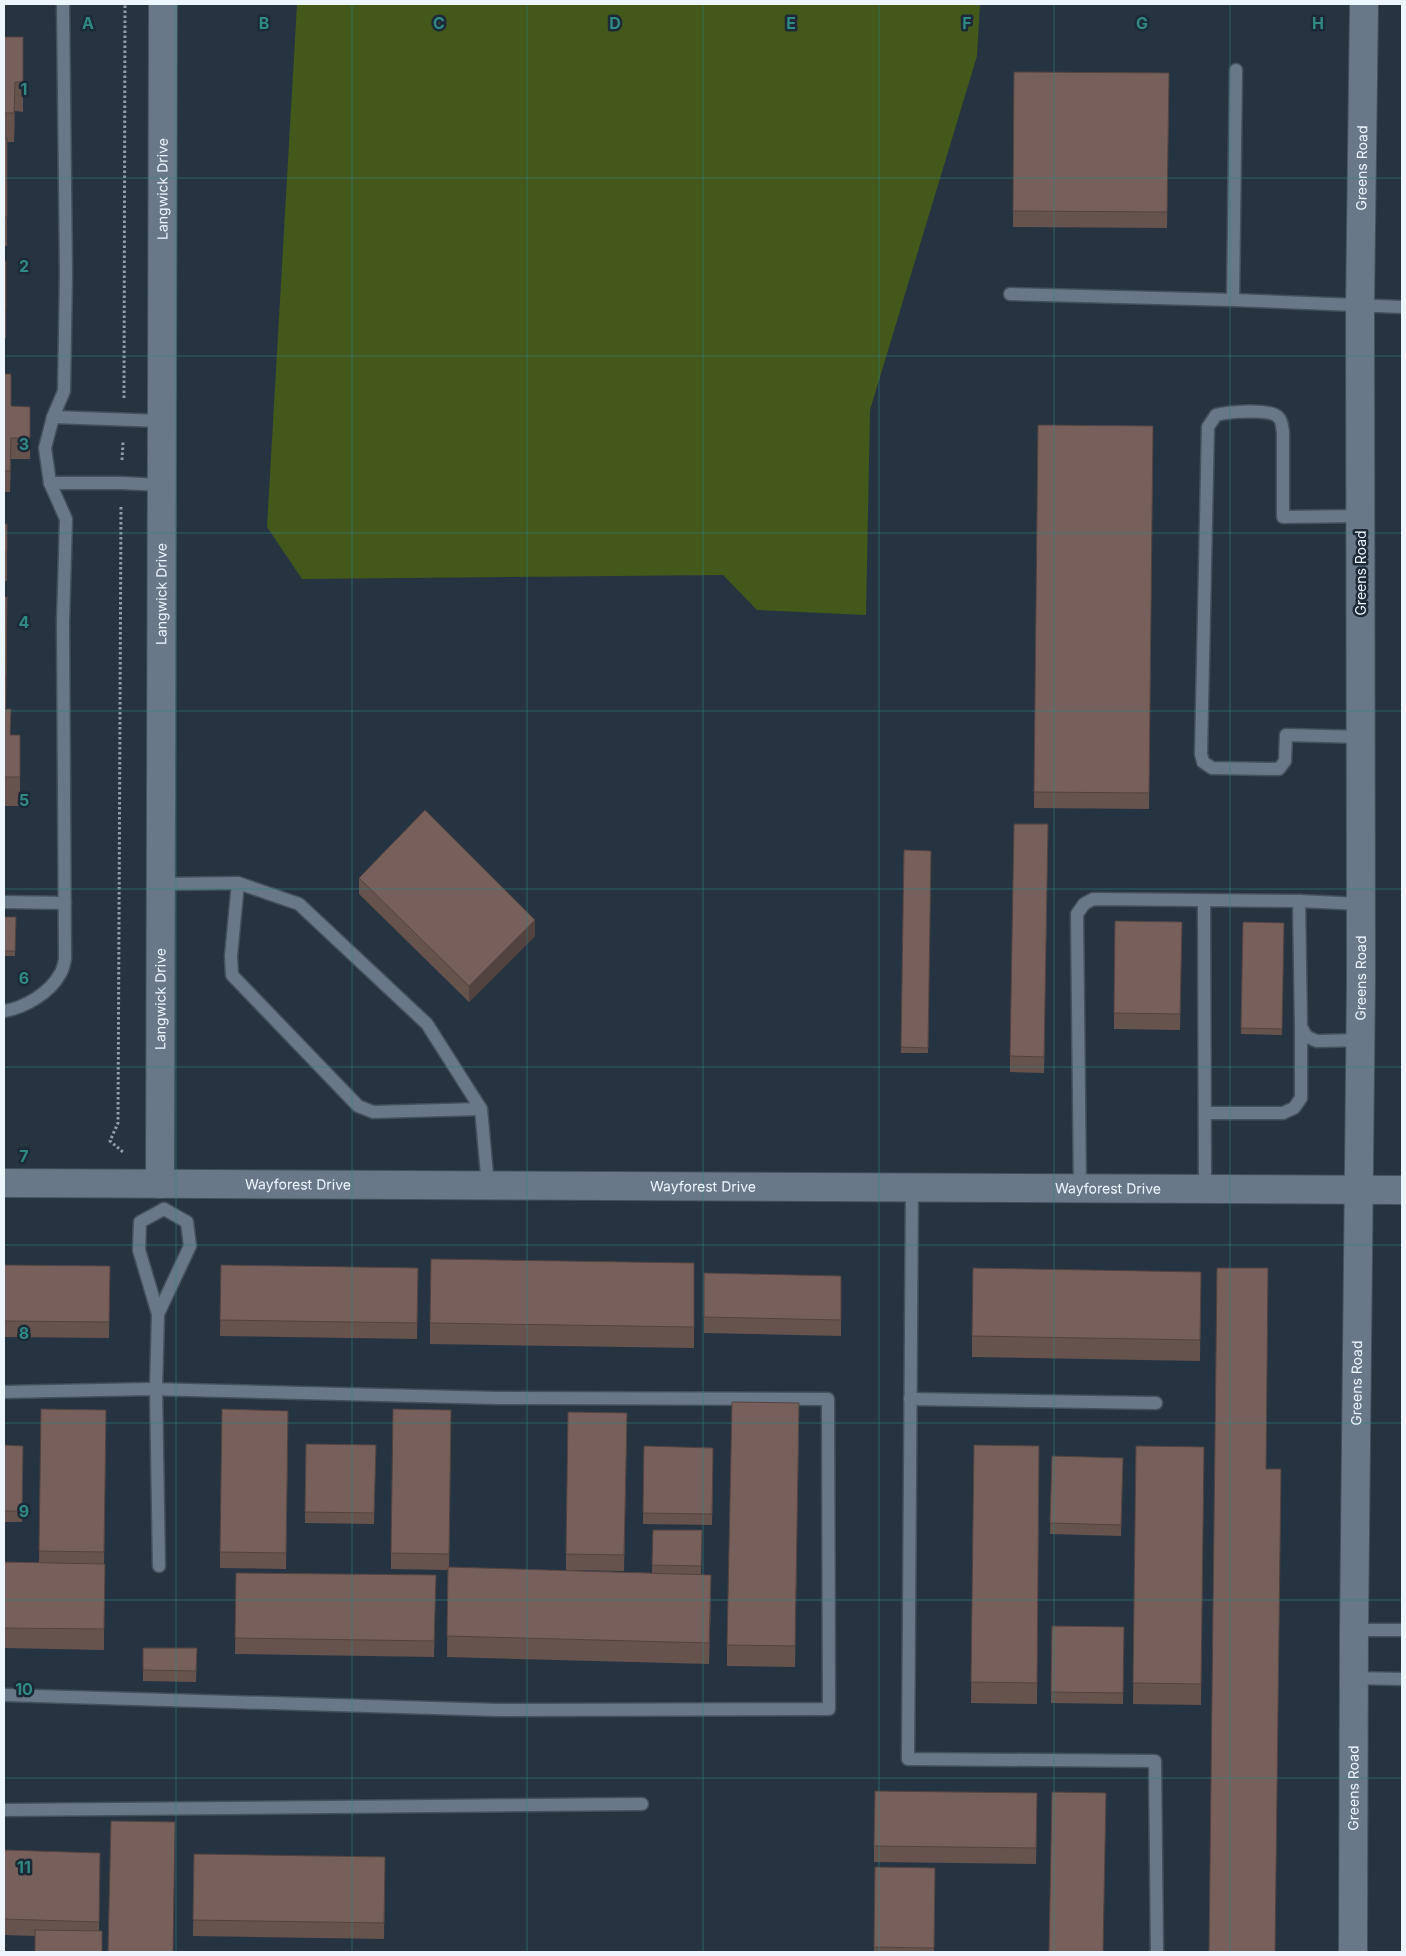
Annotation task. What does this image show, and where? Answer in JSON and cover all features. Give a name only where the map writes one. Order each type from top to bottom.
[{"type":"street","name":"Langwick Drive","points":[[162,1196],[163,4]]},
{"type":"street","name":"Greens Road","points":[[1353,1952],[1354,1630],[1361,1040],[1360,305],[1364,4]]},
{"type":"street","name":"Wayforest Drive","points":[[4,1183],[162,1196],[488,1186],[1402,1190]]},
{"type":"lane","points":[[4,1011],[46,992],[60,974],[65,959],[63,622],[66,519],[50,483],[45,448],[53,417],[64,391],[66,264],[63,4]]},
{"type":"lane","points":[[1233,300],[1236,70]]},
{"type":"lane","points":[[1010,294],[1402,307]]},
{"type":"lane","points":[[1361,516],[1283,517],[1283,432],[1280,418],[1273,412],[1227,412],[1216,415],[1208,427],[1201,754],[1203,762],[1212,768],[1279,769],[1284,761],[1286,735],[1361,736]]},
{"type":"lane","points":[[53,417],[124,418],[162,421]]},
{"type":"lane","points":[[50,483],[121,482],[162,485]]},
{"type":"lane","points":[[238,883],[231,956],[232,975],[358,1106],[373,1112],[481,1109]]},
{"type":"lane","points":[[161,884],[238,883],[299,904],[427,1024],[481,1109],[488,1186]]},
{"type":"lane","points":[[1080,1189],[1077,914],[1084,904],[1093,899],[1361,904]]},
{"type":"lane","points":[[1204,901],[1205,1190]]},
{"type":"lane","points":[[4,902],[65,903]]},
{"type":"lane","points":[[1205,1113],[1283,1112],[1294,1108],[1301,1098],[1298,902]]},
{"type":"lane","points":[[1301,1026],[1307,1037],[1318,1041],[1361,1040]]},
{"type":"lane","points":[[912,1188],[908,1759],[1155,1761],[1157,1952]]},
{"type":"lane","points":[[158,1314],[190,1246],[187,1222],[162,1196],[140,1222],[139,1250],[158,1314],[156,1389],[159,1566]]},
{"type":"lane","points":[[4,1392],[156,1389],[497,1398],[828,1398],[829,1709],[498,1710],[4,1695]]},
{"type":"lane","points":[[910,1398],[1156,1403]]},
{"type":"lane","points":[[1354,1630],[1402,1630]]},
{"type":"lane","points":[[1354,1678],[1402,1678]]},
{"type":"lane","points":[[4,1810],[642,1804]]},
{"type":"path","points":[[124,1153],[110,1141],[118,1123],[121,482],[124,418],[125,4]]},
{"type":"green space","points":[[297,4],[980,4],[977,56],[870,410],[866,615],[757,610],[723,575],[302,579],[267,527]]},
{"type":"building","points":[[4,37],[23,37],[23,82],[15,82],[14,113],[4,113]]},
{"type":"building","points":[[1014,72],[1169,73],[1167,212],[1013,211]]},
{"type":"building","points":[[4,139],[7,139],[7,217],[4,217]]},
{"type":"building","points":[[4,261],[6,261],[6,309],[4,309]]},
{"type":"building","points":[[4,374],[11,374],[11,406],[30,407],[30,438],[11,438],[10,471],[4,471]]},
{"type":"building","points":[[1038,425],[1153,426],[1149,793],[1034,792]]},
{"type":"building","points":[[4,524],[7,524],[7,552],[4,552]]},
{"type":"building","points":[[4,597],[7,597],[6,679],[4,679]]},
{"type":"building","points":[[4,709],[11,709],[10,735],[20,735],[20,777],[4,777]]},
{"type":"building","points":[[425,810],[535,920],[469,986],[359,878]]},
{"type":"building","points":[[1014,824],[1048,824],[1044,1057],[1010,1056]]},
{"type":"building","points":[[904,850],[931,851],[928,1048],[901,1047]]},
{"type":"building","points":[[4,917],[16,917],[15,951],[4,951]]},
{"type":"building","points":[[1115,921],[1182,922],[1180,1014],[1114,1013]]},
{"type":"building","points":[[1243,922],[1284,923],[1282,1029],[1241,1028]]},
{"type":"building","points":[[431,1259],[694,1263],[694,1327],[430,1323]]},
{"type":"building","points":[[4,1265],[110,1266],[109,1322],[4,1321]]},
{"type":"building","points":[[221,1265],[418,1268],[417,1323],[220,1320]]},
{"type":"building","points":[[973,1268],[1201,1272],[1200,1340],[972,1336]]},
{"type":"building","points":[[1217,1268],[1268,1268],[1266,1469],[1281,1469],[1275,1952],[1209,1952]]},
{"type":"building","points":[[704,1273],[841,1276],[841,1320],[704,1317]]},
{"type":"building","points":[[732,1402],[799,1403],[795,1646],[727,1645]]},
{"type":"building","points":[[41,1409],[106,1410],[104,1552],[39,1551]]},
{"type":"building","points":[[222,1409],[288,1411],[286,1553],[220,1552]]},
{"type":"building","points":[[393,1409],[451,1410],[449,1554],[391,1553]]},
{"type":"building","points":[[568,1412],[627,1413],[624,1555],[566,1554]]},
{"type":"building","points":[[306,1444],[376,1445],[374,1513],[305,1512]]},
{"type":"building","points":[[4,1445],[23,1446],[22,1511],[4,1511]]},
{"type":"building","points":[[974,1445],[1039,1446],[1037,1683],[971,1682]]},
{"type":"building","points":[[644,1446],[713,1448],[712,1514],[643,1513]]},
{"type":"building","points":[[1136,1446],[1204,1447],[1201,1684],[1133,1683]]},
{"type":"building","points":[[1052,1456],[1123,1458],[1121,1525],[1050,1523]]},
{"type":"building","points":[[653,1530],[702,1530],[701,1566],[652,1565]]},
{"type":"building","points":[[4,1562],[105,1564],[104,1629],[4,1628]]},
{"type":"building","points":[[448,1567],[711,1575],[709,1643],[447,1636]]},
{"type":"building","points":[[236,1573],[436,1575],[434,1641],[235,1638]]},
{"type":"building","points":[[1052,1626],[1124,1627],[1123,1693],[1051,1692]]},
{"type":"building","points":[[143,1648],[197,1648],[196,1671],[143,1670]]},
{"type":"building","points":[[875,1791],[1037,1793],[1036,1848],[874,1846]]},
{"type":"building","points":[[1052,1792],[1106,1793],[1103,1952],[1049,1952]]},
{"type":"building","points":[[111,1821],[175,1822],[173,1952],[108,1952]]},
{"type":"building","points":[[4,1850],[100,1853],[99,1922],[4,1919]]},
{"type":"building","points":[[194,1854],[385,1857],[384,1923],[193,1920]]},
{"type":"building","points":[[875,1867],[935,1868],[934,1948],[874,1947]]},
{"type":"building","points":[[35,1930],[102,1931],[102,1952],[35,1952]]}]
